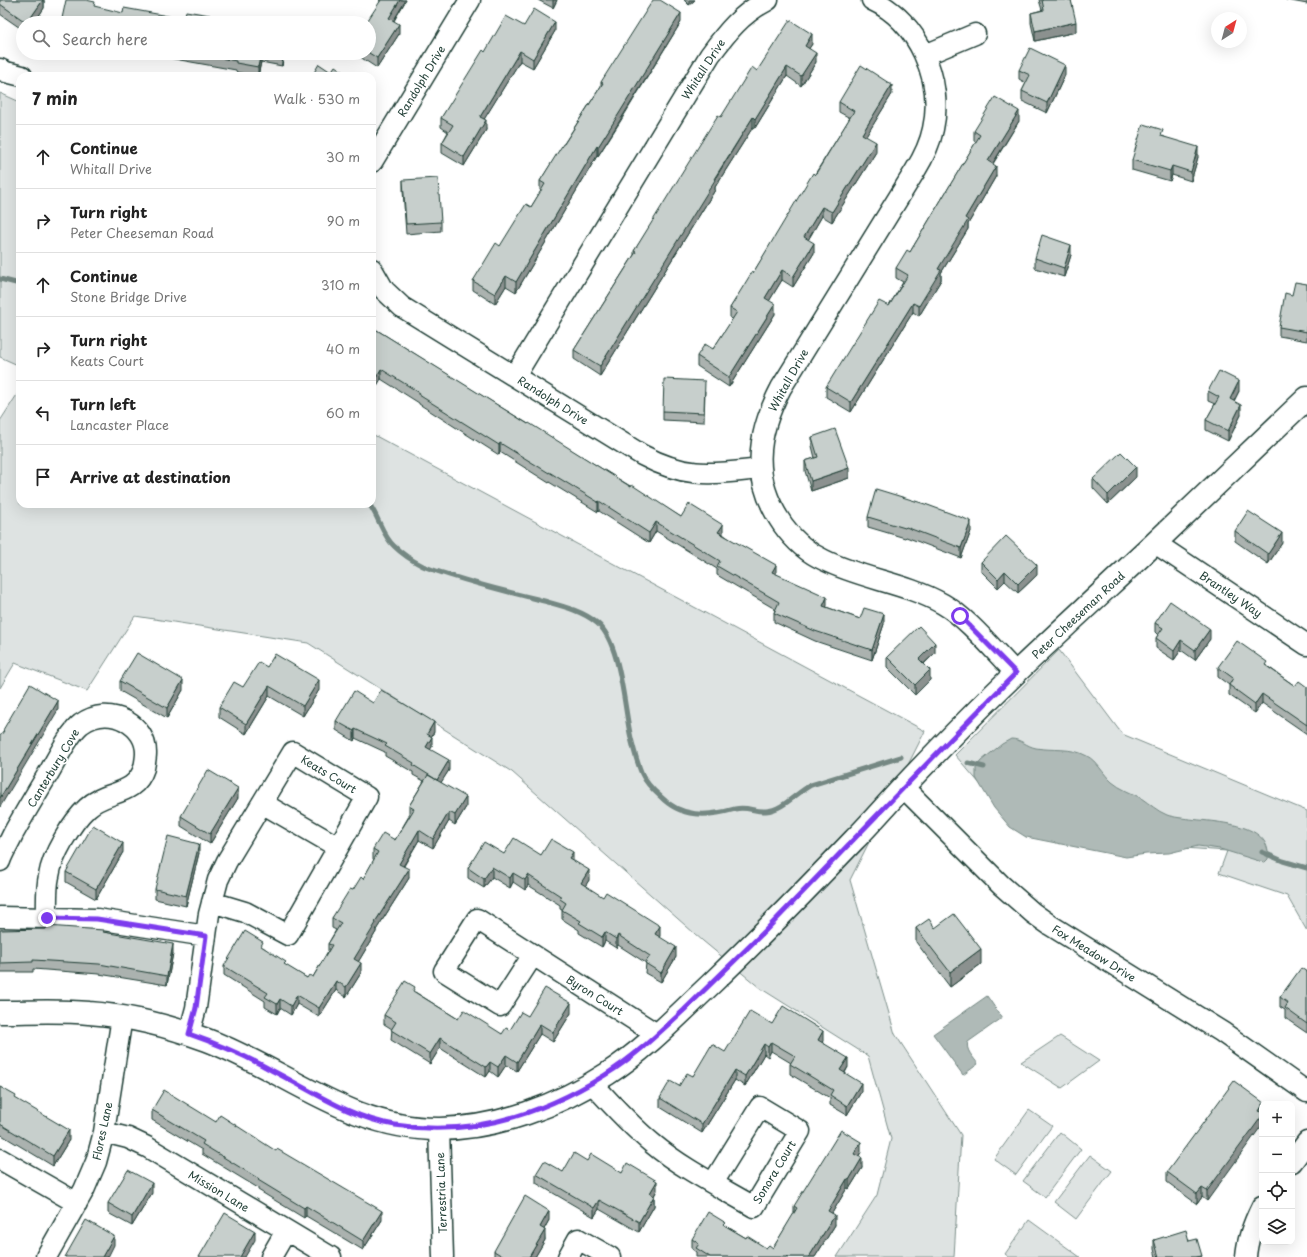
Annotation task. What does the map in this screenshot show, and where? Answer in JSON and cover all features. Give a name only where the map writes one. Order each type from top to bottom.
[{"type":"street","name":"Randolph Drive","points":[[376,155],[470,0]]},
{"type":"street","name":"Whitall Drive","points":[[515,376],[710,55],[731,27],[744,15],[768,0]]},
{"type":"street","name":"Whitall Drive","points":[[872,0],[888,9],[903,22],[920,45],[930,69],[934,86],[936,116],[929,142],[915,171],[777,394],[764,429],[760,456],[762,483],[777,517],[793,537],[812,554],[845,570],[918,592],[949,608],[970,625],[1016,673]]},
{"type":"street","points":[[925,55],[975,34]]},
{"type":"street","points":[[0,69],[16,74]]},
{"type":"street","name":"Randolph Drive","points":[[376,276],[384,290],[402,307],[658,464],[687,472],[704,474],[720,474],[760,469]]},
{"type":"street","name":"Peter Cheeseman Road","points":[[0,1012],[86,1012],[158,1024],[210,1041],[246,1057],[328,1100],[359,1114],[391,1124],[439,1129],[471,1127],[502,1120],[550,1104],[592,1083],[626,1061],[658,1035],[856,838],[903,787],[1016,673],[1307,398]]},
{"type":"street","name":"Brantley Way","points":[[1155,543],[1307,645]]},
{"type":"street","name":"Canterbury Cove","points":[[0,862],[5,849],[24,815],[67,742],[79,725],[92,718],[107,715],[122,719],[135,728],[141,735],[145,744],[146,754],[139,779],[126,790],[88,806],[73,824],[50,868],[47,918]]},
{"type":"street","name":"Keats Court","points":[[189,1034],[196,1008],[206,936],[212,902],[218,880],[227,861],[293,752],[367,797],[288,935],[245,912],[212,902]]},
{"type":"street","name":"Fox Meadow Drive","points":[[903,787],[1000,885],[1033,913],[1222,1032],[1307,1092]]},
{"type":"street","points":[[262,803],[338,847]]},
{"type":"street","points":[[0,917],[103,920],[206,936]]},
{"type":"street","name":"Byron Court","points":[[533,955],[500,1006],[444,971],[476,919],[533,955],[658,1035]]},
{"type":"street","name":"Flores Lane","points":[[46,1257],[91,1175],[101,1145],[122,1017]]},
{"type":"street","name":"Sonora Court","points":[[592,1083],[654,1145],[693,1172],[754,1207],[800,1131],[760,1108],[713,1183]]},
{"type":"street","name":"Terrestria Lane","points":[[439,1129],[443,1257]]},
{"type":"street","name":"Mission Lane","points":[[104,1132],[128,1138],[147,1147],[331,1257]]},
{"type":"street","points":[[1295,1158],[1307,1142]]},
{"type":"street","points":[[0,1159],[77,1203]]},
{"type":"street","points":[[1246,1257],[1250,1235],[1261,1209]]},
{"type":"street","points":[[271,1257],[286,1231]]},
{"type":"street","points":[[568,1257],[578,1239],[610,1257]]},
{"type":"shaded area","points":[[0,93],[16,100],[16,364],[0,357]]},
{"type":"shaded area","points":[[16,396],[16,508],[376,508],[376,436],[925,731],[850,880],[895,1034],[961,1135],[954,1257],[837,1257],[877,1195],[891,1139],[868,1056],[760,988],[703,941],[512,772],[308,643],[135,616],[87,691],[15,663],[0,688],[0,421]]},
{"type":"shaded area","points":[[1059,650],[1122,734],[1307,811],[1307,931],[1287,896],[1219,873],[1227,851],[1026,837],[955,755]]},
{"type":"shaded area","points":[[1011,739],[1018,740],[1036,748],[1068,750],[1081,753],[1091,758],[1115,784],[1141,798],[1167,815],[1179,818],[1212,821],[1245,828],[1258,835],[1266,845],[1268,859],[1265,862],[1259,861],[1220,849],[1198,846],[1169,853],[1126,857],[1026,837],[1010,827],[994,808],[976,778],[976,767],[981,761],[1002,744]]},
{"type":"shaded area","points":[[987,996],[1002,1018],[968,1042],[967,1045],[969,1051],[978,1064],[963,1075],[933,1034]]},
{"type":"shaded area","points":[[1060,1036],[1099,1061],[1062,1088],[1021,1062]]},
{"type":"shaded area","points":[[1029,1110],[1052,1126],[1016,1175],[994,1159]]},
{"type":"shaded area","points":[[1060,1132],[1081,1149],[1045,1197],[1023,1181]]},
{"type":"shaded area","points":[[1090,1155],[1112,1171],[1076,1219],[1054,1202]]},
{"type":"shaded area","points":[[1029,1220],[1080,1257],[1009,1257],[1005,1254]]},
{"type":"building","points":[[0,0],[43,0],[32,16],[17,16],[0,4]]},
{"type":"building","points":[[66,0],[86,0],[95,2],[94,6],[123,13],[124,8],[168,16],[63,16]]},
{"type":"building","points":[[381,0],[400,0],[389,18],[399,24],[377,58],[376,16],[371,16]]},
{"type":"building","points":[[653,0],[660,0],[681,13],[598,147],[597,146],[516,282],[506,276],[495,294],[473,281],[496,243],[500,246],[526,204],[531,207],[545,184],[540,181],[603,83],[601,82]]},
{"type":"building","points":[[1042,0],[1071,0],[1076,22],[1035,31],[1031,13],[1044,10]]},
{"type":"building","points":[[534,9],[555,22],[533,59],[520,51],[480,117],[486,120],[464,157],[442,143],[453,125],[441,118],[483,50],[485,52],[506,16],[524,26]]},
{"type":"building","points":[[186,11],[210,16],[185,16]]},
{"type":"building","points":[[790,20],[812,34],[805,46],[816,53],[801,76],[787,67],[755,119],[753,117],[714,179],[715,180],[600,366],[574,350],[636,252],[634,251],[718,115],[721,117],[752,67],[757,71]]},
{"type":"building","points":[[1030,48],[1065,65],[1047,103],[1022,91],[1030,75],[1019,70]]},
{"type":"building","points":[[231,60],[260,60],[258,67],[236,63],[236,61]]},
{"type":"building","points":[[319,64],[331,72],[314,72]]},
{"type":"building","points":[[861,65],[892,85],[862,134],[876,142],[832,212],[822,207],[804,237],[814,243],[793,277],[782,270],[765,298],[775,304],[729,377],[697,356],[705,344],[713,349],[737,312],[730,308],[752,272],[753,273],[813,173],[815,175],[854,111],[839,102]]},
{"type":"building","points":[[335,66],[344,72],[331,72]]},
{"type":"building","points":[[995,97],[1019,111],[988,161],[996,166],[965,218],[968,220],[938,269],[941,270],[919,306],[913,303],[851,402],[826,387],[879,301],[889,306],[908,275],[896,268],[907,250],[910,252],[980,135],[974,131]]},
{"type":"building","points":[[1143,124],[1163,130],[1161,136],[1198,147],[1191,172],[1172,166],[1170,171],[1132,160]]},
{"type":"building","points":[[438,178],[441,222],[406,224],[403,180]]},
{"type":"building","points":[[1042,235],[1071,245],[1064,268],[1035,258]]},
{"type":"building","points":[[1295,282],[1307,284],[1307,332],[1279,327],[1285,293],[1292,295]]},
{"type":"building","points":[[376,329],[631,487],[632,485],[681,517],[689,504],[723,525],[718,532],[776,565],[772,572],[827,597],[823,606],[860,619],[864,608],[884,614],[872,650],[815,631],[774,613],[779,602],[717,566],[720,561],[656,522],[649,533],[599,501],[598,502],[500,443],[499,445],[419,395],[420,393],[381,369],[376,378]]},
{"type":"building","points":[[1219,371],[1239,381],[1230,399],[1241,405],[1228,431],[1206,420],[1219,397],[1208,391]]},
{"type":"building","points":[[664,379],[705,381],[704,413],[663,411]]},
{"type":"building","points":[[835,429],[849,468],[811,481],[805,461],[818,457],[812,437]]},
{"type":"building","points":[[1121,452],[1136,467],[1108,495],[1093,479]]},
{"type":"building","points":[[876,489],[925,504],[971,521],[961,548],[906,527],[905,528],[868,517]]},
{"type":"building","points":[[1248,511],[1282,533],[1268,554],[1235,531]]},
{"type":"building","points":[[1006,536],[1037,565],[1018,584],[1005,571],[998,579],[981,562]]},
{"type":"building","points":[[1170,601],[1210,629],[1195,650],[1181,640],[1174,651],[1156,638],[1163,628],[1155,623]]},
{"type":"building","points":[[919,626],[935,643],[919,659],[930,670],[915,685],[887,657]]},
{"type":"building","points":[[1237,641],[1267,662],[1265,665],[1295,686],[1299,681],[1307,687],[1307,725],[1262,694],[1255,704],[1229,685],[1233,678],[1218,667]]},
{"type":"building","points":[[137,653],[183,680],[167,708],[120,681]]},
{"type":"building","points":[[275,654],[319,680],[303,706],[269,686],[246,724],[219,707],[234,682],[243,687],[259,662],[267,667]]},
{"type":"building","points":[[30,684],[58,701],[0,798],[0,736]]},
{"type":"building","points":[[381,690],[434,722],[427,734],[432,737],[426,747],[449,760],[437,780],[413,765],[414,763],[385,746],[387,744],[355,729],[354,731],[336,721],[354,691],[373,703]]},
{"type":"building","points":[[208,770],[238,788],[210,834],[181,816]]},
{"type":"building","points":[[428,775],[466,797],[455,815],[449,812],[433,839],[419,830],[399,864],[409,869],[375,922],[376,923],[354,959],[361,963],[346,987],[336,981],[319,1008],[297,995],[291,1006],[280,999],[277,1004],[265,997],[268,993],[224,966],[245,931],[263,942],[261,946],[286,962],[284,964],[307,978],[309,975],[313,977],[332,945],[328,944],[341,923],[332,918],[350,889],[353,890],[361,877],[363,879],[378,852],[373,849],[383,833],[395,840],[414,809],[409,806]]},
{"type":"building","points":[[93,825],[123,843],[96,889],[66,872]]},
{"type":"building","points":[[168,836],[199,844],[186,896],[155,889]]},
{"type":"building","points":[[514,838],[541,855],[551,839],[573,852],[569,858],[589,870],[581,883],[603,897],[606,892],[660,926],[655,934],[676,947],[661,973],[645,963],[650,956],[618,935],[616,939],[605,932],[602,937],[579,923],[581,921],[562,910],[566,903],[560,899],[562,897],[528,875],[525,880],[513,873],[510,878],[492,867],[484,879],[468,868],[484,842],[504,854]]},
{"type":"building","points":[[954,914],[981,949],[950,972],[916,928],[929,919],[935,928]]},
{"type":"building","points":[[47,926],[103,930],[103,932],[173,944],[167,976],[99,964],[33,960],[33,962],[0,963],[0,930],[46,929]]},
{"type":"building","points":[[1301,968],[1307,972],[1307,1024],[1285,1008],[1288,1003],[1280,997]]},
{"type":"building","points":[[405,981],[415,987],[413,991],[458,1019],[464,1010],[502,1034],[506,1028],[510,1030],[521,1012],[528,1016],[545,988],[571,1003],[553,1032],[540,1024],[517,1062],[506,1055],[498,1067],[490,1062],[486,1067],[440,1038],[430,1054],[391,1030],[396,1022],[384,1015]]},
{"type":"building","points":[[783,1006],[823,1031],[818,1040],[848,1058],[840,1070],[861,1083],[847,1106],[830,1095],[833,1090],[790,1064],[795,1056],[771,1042],[768,1047],[764,1044],[745,1076],[735,1070],[702,1124],[660,1098],[670,1081],[679,1086],[687,1073],[693,1076],[712,1044],[725,1052],[750,1011],[772,1024]]},
{"type":"building","points":[[1234,1081],[1261,1101],[1259,1101],[1259,1120],[1207,1191],[1202,1188],[1197,1194],[1167,1172]]},
{"type":"building","points":[[0,1087],[16,1096],[15,1098],[69,1130],[53,1156],[0,1124]]},
{"type":"building","points":[[164,1090],[216,1122],[220,1115],[276,1151],[277,1149],[382,1211],[363,1241],[306,1206],[304,1208],[258,1180],[259,1179],[202,1144],[204,1141],[152,1110]]},
{"type":"building","points":[[841,1130],[861,1142],[854,1154],[862,1158],[849,1180],[847,1179],[828,1211],[835,1215],[809,1257],[710,1257],[696,1248],[699,1244],[692,1239],[708,1212],[726,1223],[724,1225],[746,1238],[747,1236],[766,1248],[769,1245],[773,1248],[797,1208],[794,1206]]},
{"type":"building","points":[[574,1153],[587,1161],[591,1154],[622,1173],[627,1163],[657,1181],[650,1193],[654,1196],[639,1222],[599,1200],[594,1208],[536,1174],[544,1161],[563,1172]]},
{"type":"building","points":[[128,1170],[152,1183],[132,1217],[108,1203]]},
{"type":"building","points":[[525,1196],[549,1211],[540,1227],[545,1230],[529,1257],[504,1257],[494,1251]]},
{"type":"building","points":[[225,1213],[255,1231],[240,1257],[199,1257]]},
{"type":"building","points":[[86,1220],[114,1236],[102,1257],[65,1257]]},
{"type":"building","points":[[1186,1230],[1189,1241],[1197,1239],[1202,1256],[1159,1257],[1154,1240]]},
{"type":"waterway","points":[[0,279],[16,283]]},
{"type":"waterway","points":[[371,508],[390,542],[404,555],[419,564],[473,582],[568,608],[583,614],[597,623],[605,632],[616,660],[631,738],[642,774],[655,791],[668,803],[677,808],[695,814],[714,813],[740,808],[762,811],[772,810],[778,808],[811,785],[901,757]]},
{"type":"waterway","points":[[968,763],[984,767]]},
{"type":"waterway","points":[[1262,852],[1283,861],[1307,868]]},
{"type":"route","points":[[47,918],[97,919],[115,921],[206,936],[196,1008],[189,1034],[210,1041],[246,1057],[346,1109],[375,1120],[391,1124],[439,1129],[471,1127],[527,1113],[564,1098],[592,1083],[626,1061],[658,1035],[856,838],[903,787],[1016,673],[960,616]]}]
